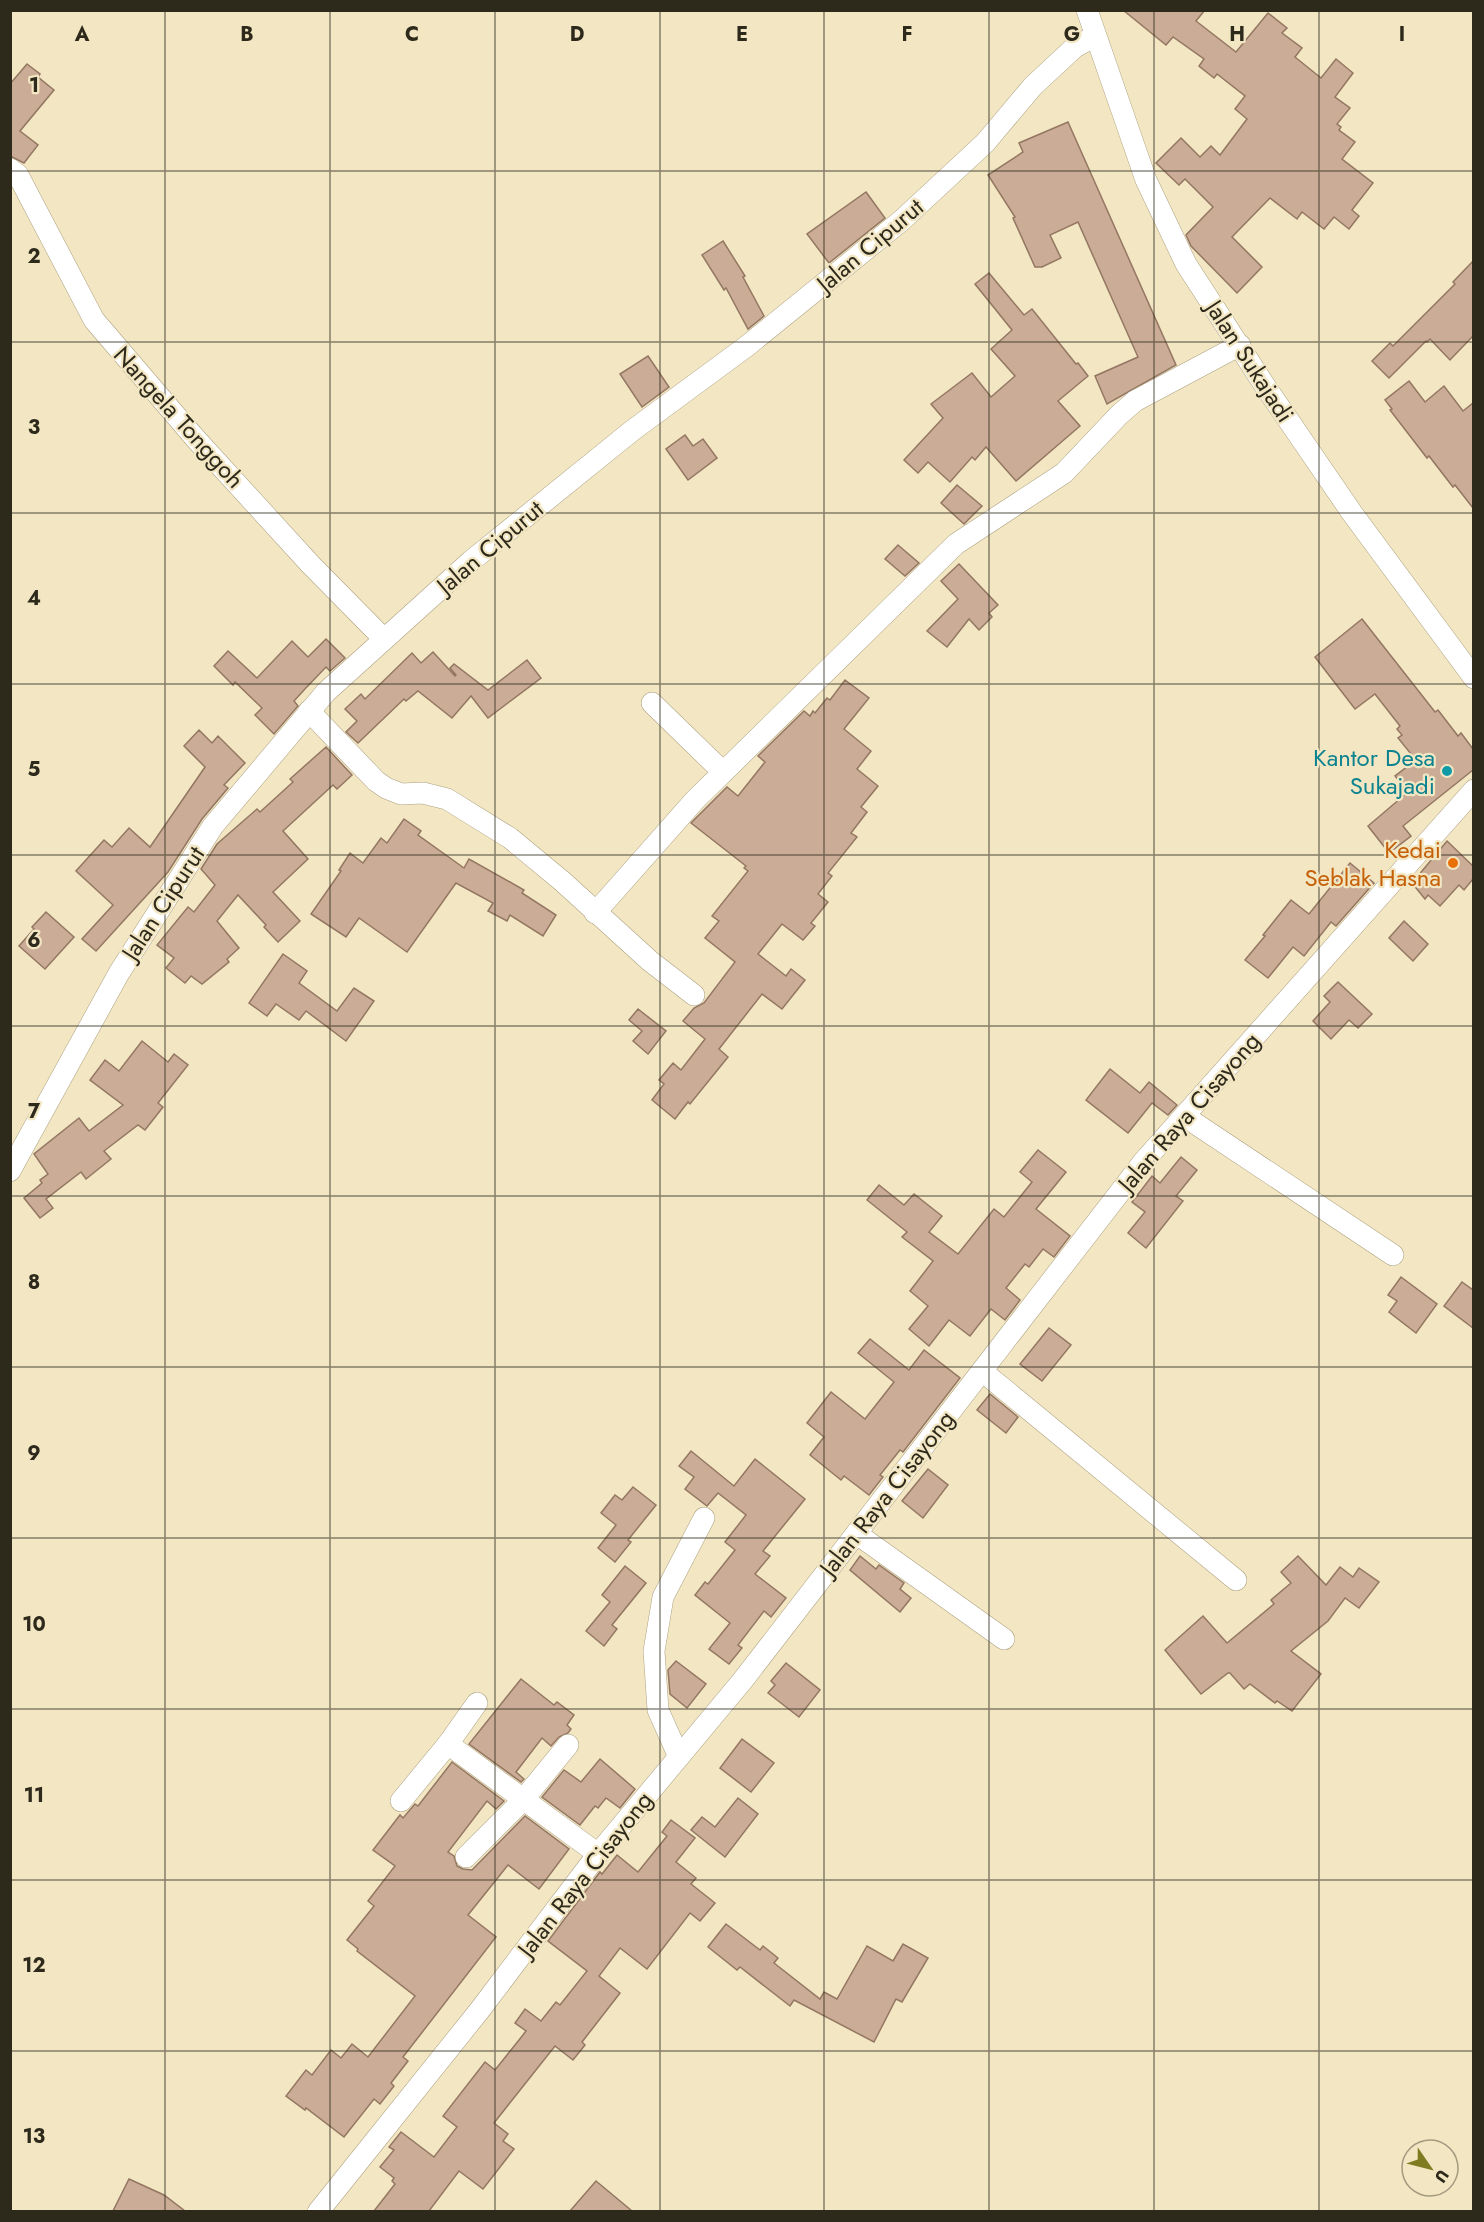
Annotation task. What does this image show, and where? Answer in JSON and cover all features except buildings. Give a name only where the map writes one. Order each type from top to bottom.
[{"type":"street","name":"Jalan Sukajadi","points":[[1087,10],[1146,180],[1186,264],[1265,386],[1352,513],[1473,678]]},
{"type":"street","name":"Jalan Cipurut","points":[[10,1172],[119,973],[213,826],[326,692],[471,561],[633,430],[747,346],[901,221],[985,143],[1033,86],[1076,47],[1095,36]]},
{"type":"street","name":"Nangela Tonggoh","points":[[10,169],[18,175],[94,320],[195,438],[311,565],[384,639]]},
{"type":"street","points":[[595,913],[695,800],[956,544],[1064,473],[1136,400],[1240,345]]},
{"type":"street","points":[[652,704],[723,772]]},
{"type":"street","points":[[309,711],[376,781],[386,788],[401,794],[423,793],[447,799],[510,838],[562,881],[650,961],[694,995]]},
{"type":"street","name":"Jalan Raya Cisayong","points":[[325,2209],[598,1854],[743,1680],[1144,1161],[1472,795]]},
{"type":"street","points":[[1184,1116],[1393,1255]]},
{"type":"street","points":[[982,1371],[1236,1580]]},
{"type":"street","points":[[679,1757],[658,1710],[654,1651],[663,1598],[704,1518]]},
{"type":"street","points":[[857,1534],[1004,1639]]},
{"type":"street","points":[[401,1801],[448,1744],[477,1703]]},
{"type":"street","points":[[448,1744],[598,1854]]},
{"type":"street","points":[[466,1857],[523,1800],[568,1745]]},
{"type":"place","name":"Kantor Desa Sukajadi","points":[[1447,771]]},
{"type":"place","name":"Kedai Seblak Hasna","points":[[1453,863]]}]
